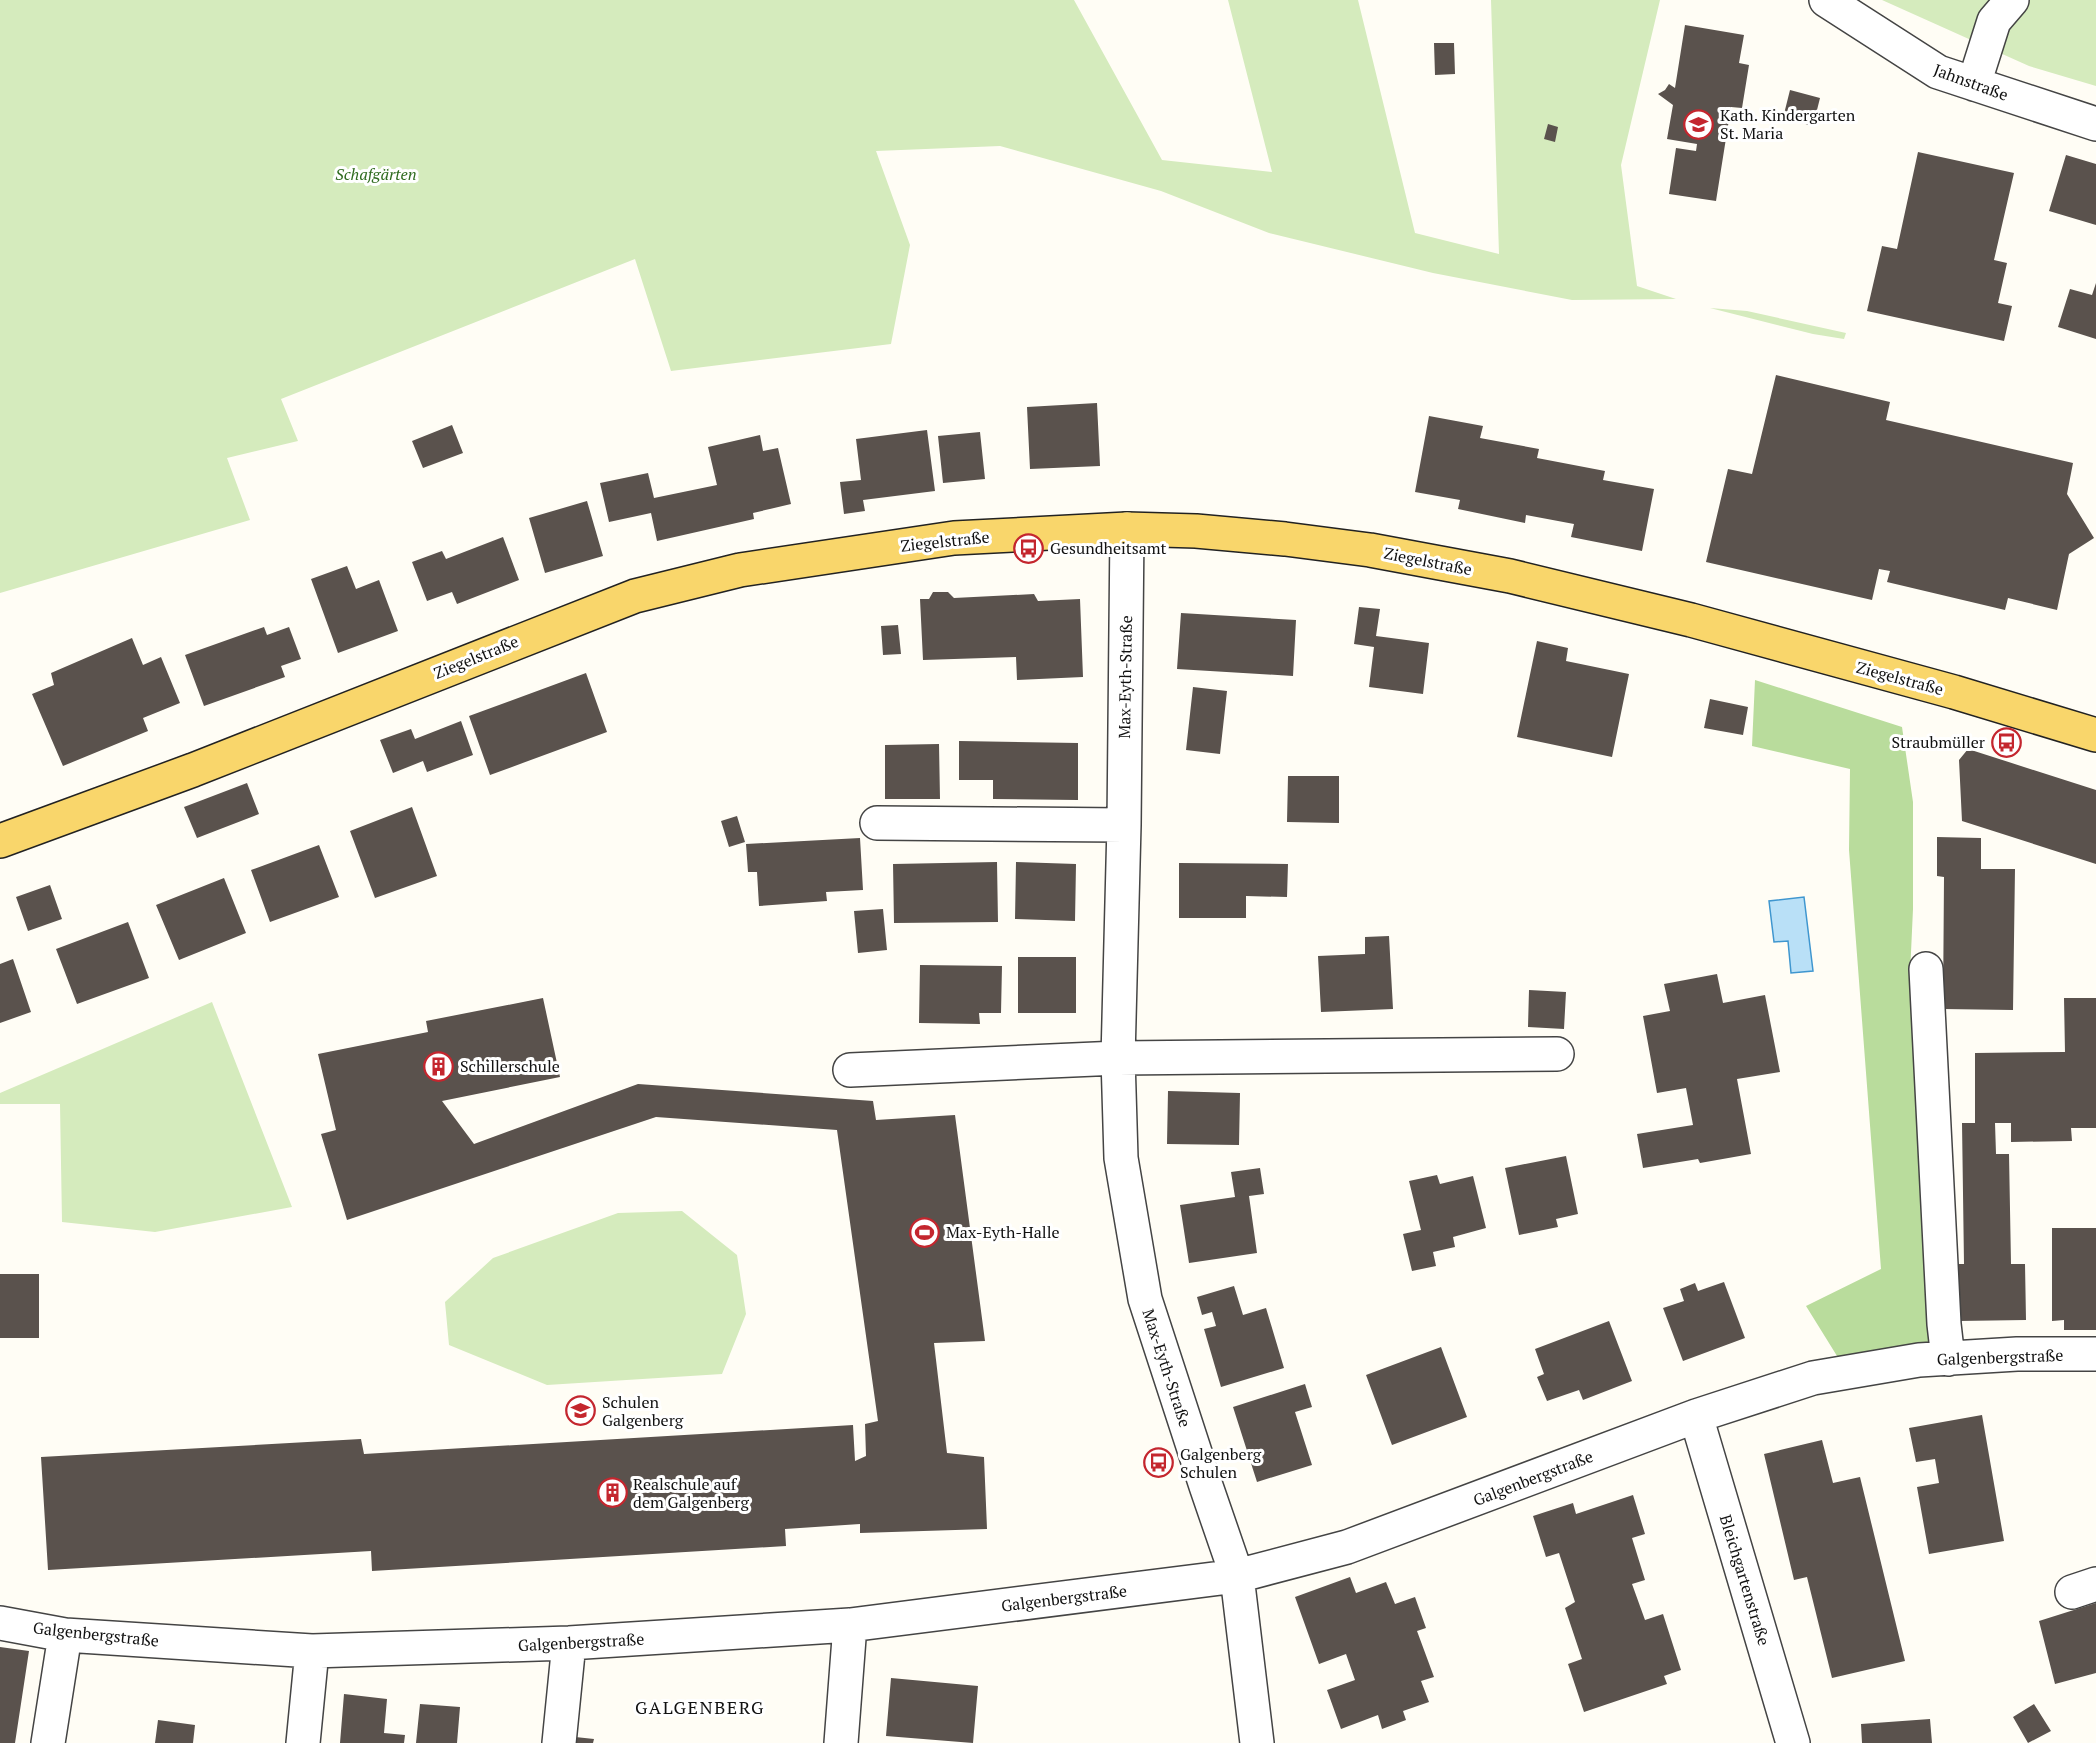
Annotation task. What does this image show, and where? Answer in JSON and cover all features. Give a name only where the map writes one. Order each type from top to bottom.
[{"type":"main road","name":"Ziegelstraße","points":[[0,842],[193,770],[634,596],[740,570],[954,538],[1127,528],[1285,539],[1370,550],[1510,576],[1682,617],[1954,692],[2096,735]]},
{"type":"street","name":"Jahnstraße","points":[[1826,0],[1929,67],[2096,124]]},
{"type":"street","points":[[1974,84],[1994,21],[2012,0]]},
{"type":"street","name":"Max-Eyth-Straße","points":[[1127,528],[1124,825],[1118,1058],[1121,1158],[1145,1299],[1237,1576],[1257,1743]]},
{"type":"street","points":[[877,823],[1124,825]]},
{"type":"street","points":[[1926,969],[1944,1324],[1948,1359]]},
{"type":"street","points":[[850,1070],[1118,1058],[1557,1054]]},
{"type":"street","name":"Galgenbergstraße","points":[[0,1623],[65,1635],[312,1651],[569,1643],[850,1625],[1237,1576],[1347,1547],[1696,1416],[1813,1378],[1919,1360],[2017,1354],[2096,1354]]},
{"type":"street","name":"Bleichgartenstraße","points":[[1696,1416],[1793,1743]]},
{"type":"street","points":[[841,1743],[850,1625]]},
{"type":"street","points":[[48,1743],[65,1635]]},
{"type":"street","points":[[559,1743],[569,1643]]},
{"type":"street","points":[[303,1743],[312,1651]]},
{"type":"green space","name":"Schafgärten","points":[[0,0],[1074,0],[1162,160],[1272,172],[1228,0],[1358,0],[1415,233],[1499,254],[1491,0],[1660,0],[1621,165],[1637,286],[1676,299],[1572,300],[1433,273],[1269,233],[1161,191],[1000,146],[876,151],[910,245],[891,344],[671,371],[635,259],[281,399],[298,441],[227,458],[250,520],[0,593]]},
{"type":"green space","points":[[1882,0],[2096,0],[2096,86],[2029,66]]},
{"type":"green space","points":[[1710,308],[1747,311],[1846,333],[1844,339],[1813,334]]},
{"type":"green space","points":[[1755,680],[1902,727],[1913,802],[1913,909],[1910,974],[1935,1347],[1842,1364],[1806,1306],[1881,1269],[1849,850],[1850,769],[1752,746]]},
{"type":"green space","points":[[212,1002],[292,1207],[155,1232],[62,1222],[60,1104],[0,1104],[0,1093]]},
{"type":"green space","points":[[682,1211],[737,1255],[746,1314],[722,1374],[547,1385],[449,1345],[445,1302],[493,1258],[618,1213]]},
{"type":"water","points":[[1804,897],[1813,971],[1791,973],[1788,941],[1774,942],[1769,901]]},
{"type":"building","name":"Kath. Kindergarten St. Maria","points":[[1685,25],[1744,35],[1739,63],[1749,65],[1742,108],[1731,107],[1716,201],[1669,194],[1676,148],[1696,151],[1697,144],[1667,139],[1673,105],[1658,94],[1669,84],[1675,88]]},
{"type":"building","points":[[1434,43],[1454,43],[1455,74],[1435,75]]},
{"type":"building","points":[[1790,90],[1820,98],[1813,126],[1783,118]]},
{"type":"building","points":[[1548,124],[1558,127],[1555,142],[1544,139]]},
{"type":"building","points":[[1918,152],[2014,173],[1994,260],[2007,263],[1998,303],[2012,306],[2004,341],[1867,311],[1882,246],[1897,249]]},
{"type":"building","points":[[2066,155],[2096,164],[2096,225],[2049,211]]},
{"type":"building","points":[[2096,283],[2096,339],[2058,327],[2070,289],[2092,295]]},
{"type":"building","points":[[1776,375],[1890,402],[1886,420],[2073,463],[2067,494],[2094,538],[2069,554],[2057,610],[2008,598],[2005,610],[1887,582],[1890,571],[1879,569],[1872,600],[1706,562],[1728,469],[1752,474]]},
{"type":"building","points":[[1097,403],[1100,466],[1030,469],[1027,407]]},
{"type":"building","points":[[1429,416],[1483,426],[1480,438],[1539,449],[1537,458],[1605,471],[1603,480],[1654,489],[1642,551],[1571,537],[1574,524],[1526,515],[1525,523],[1458,509],[1460,500],[1415,492]]},
{"type":"building","points":[[452,425],[463,453],[423,468],[412,441]]},
{"type":"building","points":[[927,430],[935,491],[863,500],[865,511],[844,514],[840,482],[861,480],[856,439]]},
{"type":"building","points":[[980,432],[985,479],[943,483],[938,436]]},
{"type":"building","points":[[760,435],[763,451],[778,448],[791,504],[753,513],[754,519],[657,541],[651,513],[609,522],[600,483],[648,473],[654,498],[717,485],[708,447]]},
{"type":"building","points":[[587,501],[603,556],[545,573],[529,518]]},
{"type":"building","points":[[503,537],[519,580],[457,604],[452,592],[427,601],[412,562],[442,551],[446,559]]},
{"type":"building","points":[[347,566],[356,589],[379,580],[398,631],[338,653],[311,579]]},
{"type":"building","points":[[933,592],[948,592],[954,598],[1034,594],[1038,601],[1080,599],[1083,677],[1017,680],[1016,657],[923,660],[920,599],[929,599]]},
{"type":"building","points":[[1359,607],[1380,609],[1376,636],[1429,643],[1423,694],[1369,687],[1374,647],[1354,644]]},
{"type":"building","points":[[1181,613],[1296,620],[1293,676],[1177,669]]},
{"type":"building","points":[[898,625],[901,654],[883,655],[881,626]]},
{"type":"building","points":[[264,627],[267,635],[289,627],[301,659],[281,666],[285,677],[204,706],[185,655]]},
{"type":"building","points":[[132,638],[143,665],[161,657],[180,703],[143,718],[148,731],[63,766],[32,694],[54,685],[51,673]]},
{"type":"building","points":[[1537,641],[1568,648],[1566,661],[1629,674],[1612,757],[1517,737]]},
{"type":"building","points":[[586,673],[607,732],[490,775],[469,716]]},
{"type":"building","points":[[1193,687],[1227,691],[1220,754],[1186,750]]},
{"type":"building","points":[[1710,699],[1748,707],[1743,735],[1704,728]]},
{"type":"building","points":[[461,721],[473,755],[427,772],[423,761],[393,773],[380,740],[411,729],[415,739]]},
{"type":"building","points":[[959,741],[1078,743],[1078,800],[993,799],[993,780],[959,780]]},
{"type":"building","points":[[939,744],[940,799],[885,799],[885,745]]},
{"type":"building","points":[[1968,749],[2096,790],[2096,864],[1962,821],[1959,760]]},
{"type":"building","points":[[1288,776],[1339,776],[1339,823],[1287,822]]},
{"type":"building","points":[[247,783],[259,814],[197,838],[184,807]]},
{"type":"building","points":[[412,807],[437,876],[375,898],[350,831]]},
{"type":"building","points":[[737,816],[745,842],[729,847],[721,821]]},
{"type":"building","points":[[1937,837],[1981,838],[1981,869],[2015,869],[2013,1010],[1943,1009],[1944,877],[1937,876]]},
{"type":"building","points":[[860,838],[863,890],[826,892],[827,901],[759,906],[757,872],[748,872],[746,844]]},
{"type":"building","points":[[319,845],[339,897],[270,922],[251,870]]},
{"type":"building","points":[[997,862],[998,922],[894,923],[893,864]]},
{"type":"building","points":[[1016,862],[1076,864],[1075,921],[1015,919]]},
{"type":"building","points":[[1179,863],[1288,864],[1287,897],[1246,896],[1246,918],[1179,918]]},
{"type":"building","points":[[224,878],[246,933],[179,960],[156,905]]},
{"type":"building","points":[[50,885],[62,919],[28,931],[16,897]]},
{"type":"building","points":[[883,909],[887,950],[858,953],[854,911]]},
{"type":"building","points":[[128,922],[149,978],[77,1004],[56,949]]},
{"type":"building","points":[[1389,936],[1393,1009],[1321,1012],[1318,956],[1365,954],[1365,937]]},
{"type":"building","points":[[1018,957],[1076,957],[1076,1013],[1018,1013]]},
{"type":"building","points":[[13,959],[31,1012],[0,1023],[0,964]]},
{"type":"building","points":[[920,965],[1002,966],[1001,1013],[979,1013],[980,1024],[919,1023]]},
{"type":"building","points":[[1717,974],[1723,1003],[1765,995],[1780,1072],[1737,1079],[1751,1154],[1700,1163],[1698,1159],[1643,1168],[1637,1134],[1693,1125],[1686,1088],[1657,1093],[1643,1016],[1670,1011],[1664,984]]},
{"type":"building","points":[[1529,990],[1566,992],[1564,1029],[1528,1027]]},
{"type":"building","points":[[543,998],[560,1077],[442,1101],[474,1144],[638,1084],[873,1101],[876,1120],[955,1115],[985,1341],[934,1343],[947,1453],[984,1457],[987,1529],[860,1533],[860,1524],[785,1529],[786,1546],[372,1571],[371,1551],[48,1570],[41,1457],[361,1439],[364,1454],[853,1425],[855,1461],[866,1456],[865,1424],[878,1421],[837,1130],[656,1117],[347,1220],[321,1134],[336,1130],[318,1054],[428,1032],[426,1021]]},
{"type":"building","points":[[2064,998],[2096,998],[2096,1128],[2071,1128],[2072,1141],[2011,1142],[2011,1123],[1995,1123],[1996,1154],[2009,1154],[2011,1264],[2025,1264],[2026,1320],[1958,1321],[1957,1264],[1964,1264],[1962,1123],[1975,1123],[1975,1053],[2065,1052]]},
{"type":"building","points":[[1168,1091],[1240,1093],[1239,1145],[1167,1144]]},
{"type":"building","points":[[1566,1156],[1578,1214],[1556,1219],[1558,1227],[1519,1235],[1505,1168]]},
{"type":"building","points":[[1260,1168],[1264,1194],[1249,1196],[1257,1253],[1189,1263],[1180,1205],[1235,1197],[1231,1172]]},
{"type":"building","points":[[1437,1175],[1440,1184],[1473,1176],[1486,1228],[1453,1237],[1455,1247],[1433,1252],[1436,1266],[1412,1271],[1403,1234],[1421,1230],[1409,1181]]},
{"type":"building","points":[[2052,1228],[2096,1228],[2096,1330],[2064,1330],[2064,1320],[2052,1321]]},
{"type":"building","points":[[0,1274],[39,1274],[39,1338],[0,1338]]},
{"type":"building","points":[[1724,1282],[1745,1338],[1683,1361],[1663,1308],[1684,1301],[1680,1289],[1695,1283],[1698,1291]]},
{"type":"building","points":[[1234,1286],[1243,1315],[1266,1308],[1284,1368],[1221,1387],[1204,1329],[1216,1326],[1212,1312],[1202,1315],[1197,1297]]},
{"type":"building","points":[[1609,1321],[1632,1381],[1583,1400],[1579,1390],[1547,1401],[1537,1377],[1544,1374],[1535,1349]]},
{"type":"building","points":[[1441,1347],[1467,1417],[1392,1445],[1366,1375]]},
{"type":"building","points":[[1305,1384],[1312,1407],[1295,1412],[1312,1465],[1257,1482],[1233,1407]]},
{"type":"building","points":[[1982,1415],[2004,1541],[1929,1554],[1917,1487],[1939,1483],[1935,1459],[1916,1462],[1909,1428]]},
{"type":"building","points":[[1822,1440],[1833,1483],[1860,1477],[1905,1661],[1832,1678],[1807,1577],[1794,1580],[1764,1454]]},
{"type":"building","points":[[1633,1495],[1645,1534],[1632,1538],[1645,1580],[1632,1584],[1645,1620],[1663,1614],[1681,1670],[1664,1676],[1667,1684],[1584,1712],[1568,1664],[1582,1659],[1565,1608],[1575,1602],[1559,1553],[1546,1557],[1533,1516],[1573,1503],[1576,1514]]},
{"type":"building","points":[[1350,1577],[1356,1593],[1386,1582],[1395,1604],[1415,1597],[1426,1628],[1417,1631],[1434,1677],[1421,1681],[1429,1702],[1403,1711],[1406,1720],[1382,1729],[1378,1715],[1341,1729],[1327,1690],[1355,1680],[1346,1654],[1319,1664],[1295,1597]]},
{"type":"building","points":[[2096,1603],[2096,1673],[2055,1684],[2039,1621]]},
{"type":"building","points":[[0,1647],[29,1651],[15,1743],[0,1743]]},
{"type":"building","points":[[891,1678],[978,1686],[973,1743],[886,1736]]},
{"type":"building","points":[[344,1694],[387,1699],[384,1733],[405,1735],[404,1743],[340,1743]]},
{"type":"building","points":[[420,1704],[460,1707],[457,1743],[416,1743]]},
{"type":"building","points":[[2034,1704],[2051,1731],[2028,1743],[2013,1717]]},
{"type":"building","points":[[1930,1719],[1932,1743],[1862,1743],[1861,1724]]},
{"type":"building","points":[[158,1720],[195,1725],[193,1743],[155,1743]]},
{"type":"building","points":[[566,1736],[594,1739],[593,1743],[565,1743]]},
{"type":"place","name":"Kath. Kindergarten St. Maria","points":[[1699,124]]},
{"type":"place","name":"Gesundheitsamt","points":[[1029,548]]},
{"type":"place","name":"Straubmüller","points":[[2006,742]]},
{"type":"place","name":"Schillerschule","points":[[439,1066]]},
{"type":"place","name":"Max-Eyth-Halle","points":[[925,1232]]},
{"type":"place","name":"Schulen Galgenberg","points":[[581,1411]]},
{"type":"place","name":"Galgenberg Schulen","points":[[1159,1463]]},
{"type":"place","name":"Realschule auf dem Galgenberg","points":[[612,1493]]},
{"type":"district","name":"GALGENBERG","points":[[700,1707]]}]
